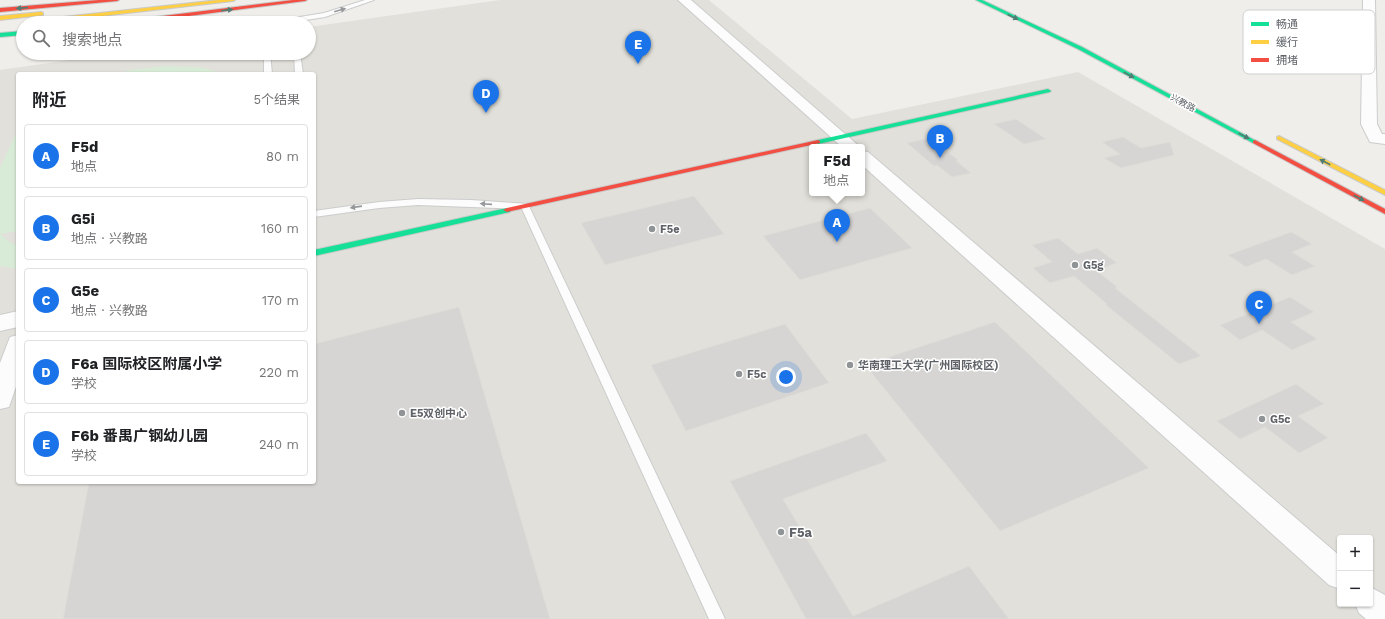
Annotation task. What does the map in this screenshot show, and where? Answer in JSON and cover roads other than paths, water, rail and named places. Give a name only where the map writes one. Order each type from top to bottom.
[{"type":"main road","points":[[0,10],[109,0]]},
{"type":"main road","points":[[20,16],[183,0]]},
{"type":"main road","points":[[89,16],[233,0]]},
{"type":"main road","points":[[183,16],[305,0]]},
{"type":"main road","name":"兴教路","points":[[978,0],[1080,48],[1385,212]]},
{"type":"main road","points":[[0,18],[16,16]]},
{"type":"main road","points":[[0,26],[16,24]]},
{"type":"main road","points":[[0,35],[16,34]]},
{"type":"main road","points":[[837,144],[1048,91]]},
{"type":"main road","points":[[1273,135],[1385,193]]},
{"type":"main road","points":[[316,253],[525,206],[809,150]]},
{"type":"street","points":[[684,0],[847,142]]},
{"type":"street","points":[[1369,0],[1371,10]]},
{"type":"street","points":[[1372,74],[1369,124],[1376,138],[1385,139]]},
{"type":"street","points":[[865,159],[1337,573]]},
{"type":"street","points":[[0,323],[16,319]]},
{"type":"street","points":[[0,400],[16,349]]},
{"type":"street","points":[[1373,605],[1385,615]]},
{"type":"lane","points":[[316,16],[346,9],[371,0]]},
{"type":"lane","points":[[267,60],[268,72]]},
{"type":"lane","points":[[298,60],[299,72]]},
{"type":"lane","points":[[316,214],[359,207],[417,202],[471,202],[525,206],[717,619]]},
{"type":"place","name":"F6b 番禺广钢幼儿园","points":[[638,64]]},
{"type":"place","name":"F6a 国际校区附属小学","points":[[486,113]]},
{"type":"place","name":"G5i","points":[[940,158]]},
{"type":"place","name":"F5e","points":[[652,229]]},
{"type":"place","name":"F5d","points":[[837,242]]},
{"type":"place","name":"G5g","points":[[1075,265]]},
{"type":"place","name":"G5e","points":[[1259,324]]},
{"type":"place","name":"华南理工大学(广州国际校区)","points":[[850,365]]},
{"type":"place","name":"F5c","points":[[739,374]]},
{"type":"place","name":"E5双创中心","points":[[402,413]]},
{"type":"place","name":"G5c","points":[[1262,419]]},
{"type":"place","name":"F5a","points":[[781,532]]}]
